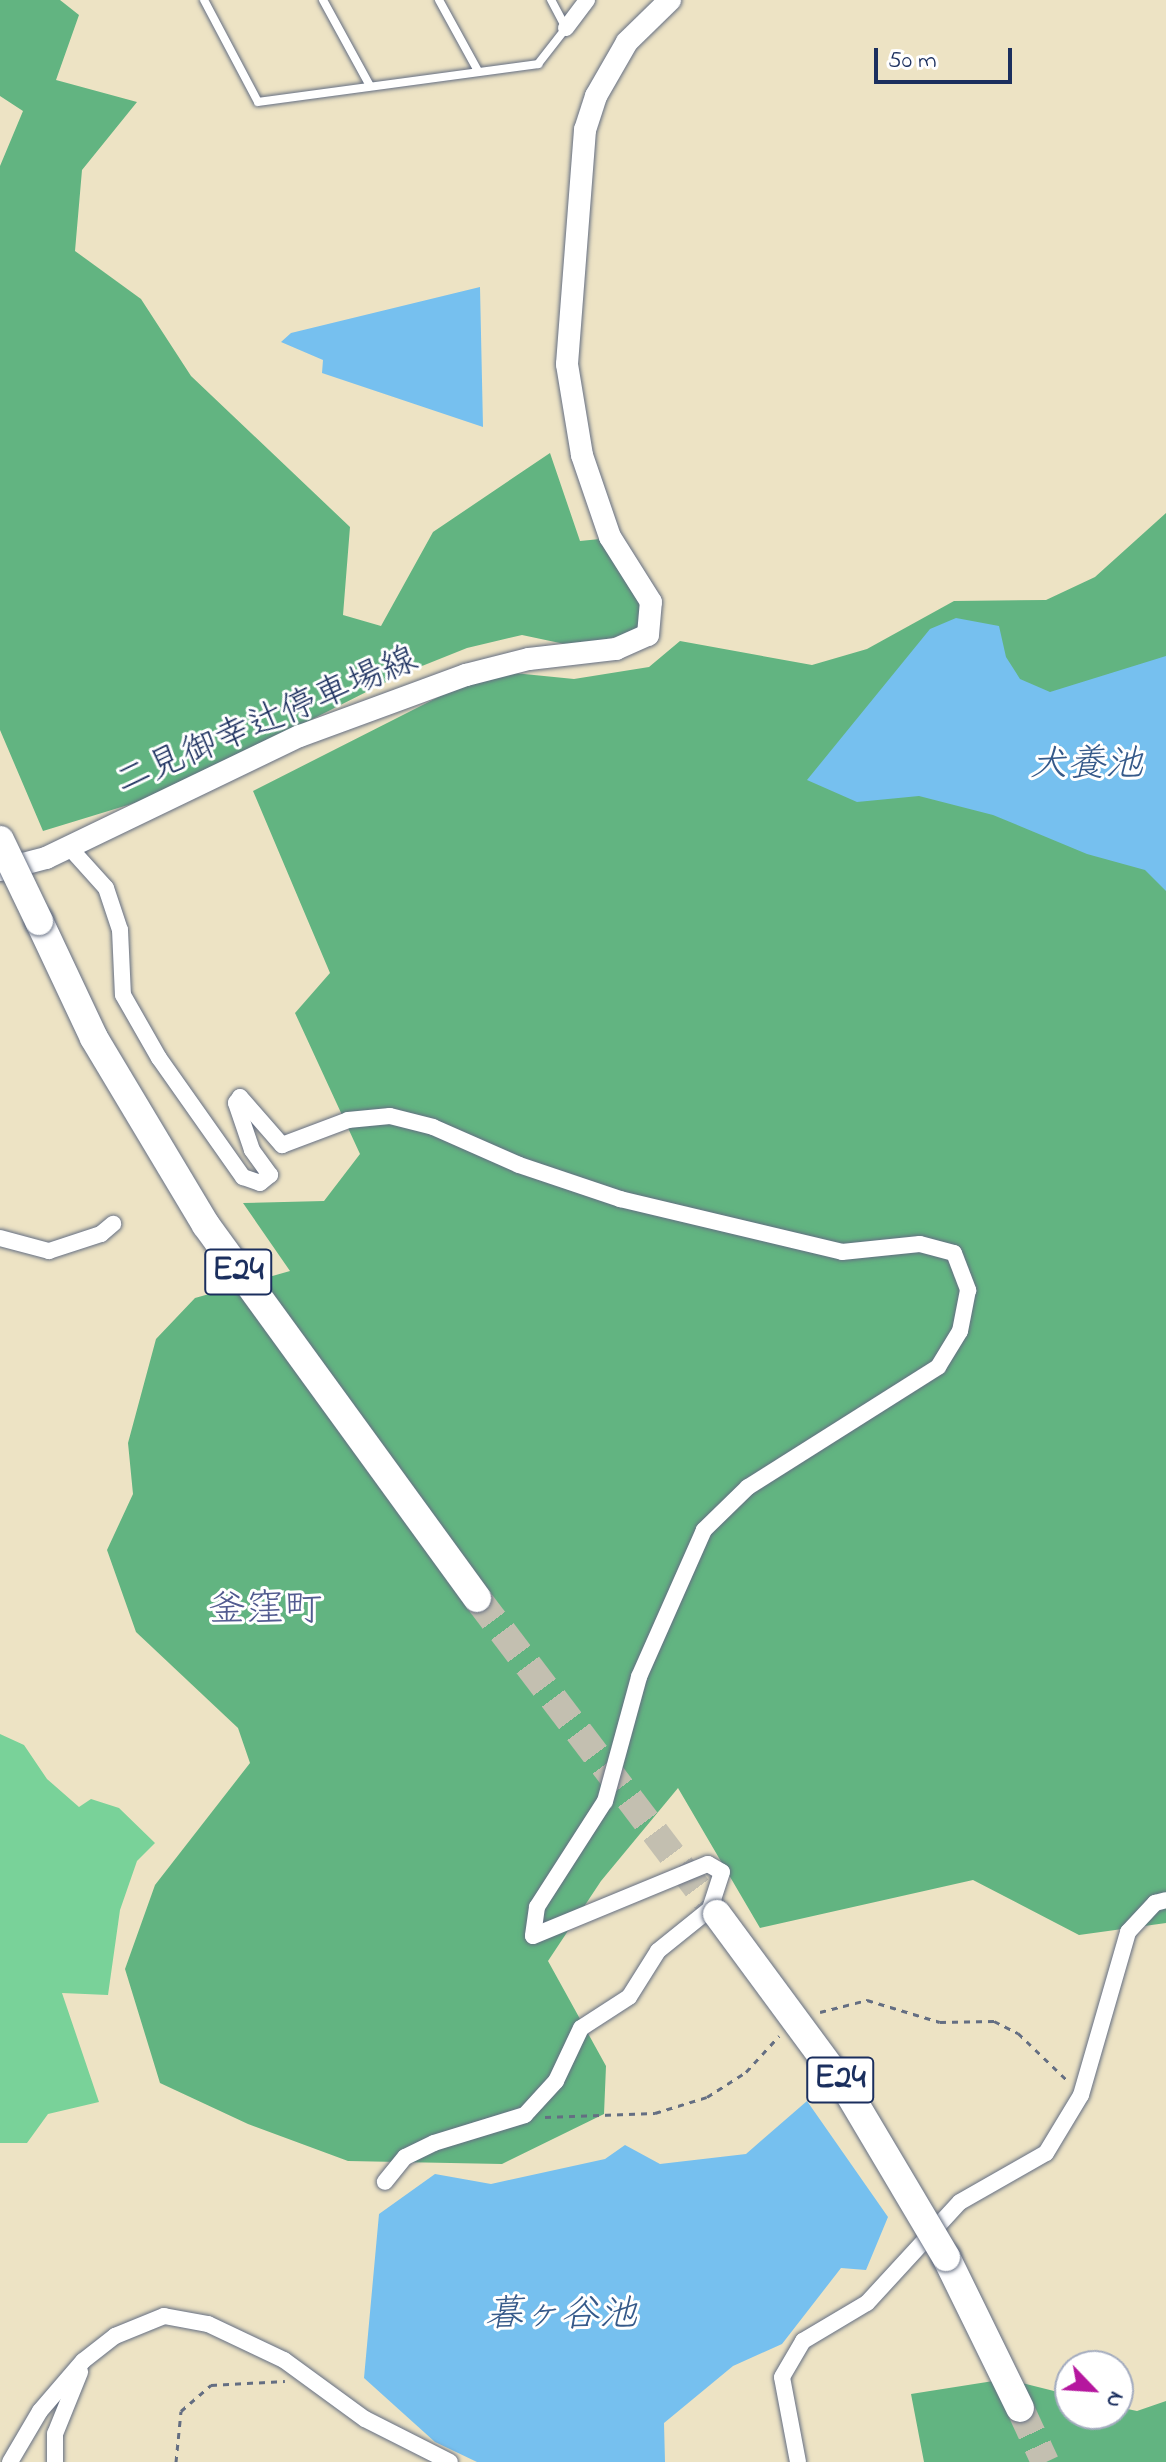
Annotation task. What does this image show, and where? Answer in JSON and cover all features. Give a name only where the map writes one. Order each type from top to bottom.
[{"type":"highway","name":"E24","points":[[0,840],[94,1038],[206,1225],[477,1598]]},
{"type":"highway","points":[[0,859],[24,891]]},
{"type":"highway","name":"E24","points":[[717,1914],[848,2092],[946,2257],[1020,2408]]},
{"type":"main road","name":"二見御幸辻停車場線","points":[[0,870],[69,847],[300,736],[466,675],[529,659],[616,649],[648,635],[651,602],[610,537],[582,455],[567,364],[585,130],[619,54],[670,0]]},
{"type":"street","points":[[566,28],[587,0]]},
{"type":"street","points":[[69,847],[106,888],[120,930],[123,995],[159,1058],[243,1177],[260,1183],[270,1175],[252,1150],[236,1103],[240,1097],[282,1145],[348,1120],[390,1116],[433,1127],[519,1165],[620,1199],[842,1252],[920,1244],[954,1253],[968,1290],[960,1331],[938,1367],[748,1487],[704,1530],[639,1677],[605,1801],[537,1907],[533,1936],[708,1864],[722,1872],[710,1909],[658,1951],[629,1997],[581,2028],[556,2081],[525,2115],[434,2143],[405,2157],[385,2182]]},
{"type":"street","points":[[0,1238],[49,1251],[101,1234],[113,1224]]},
{"type":"street","points":[[798,2462],[782,2377],[803,2341],[867,2303],[960,2202],[1046,2153],[1081,2095],[1128,1932],[1155,1903],[1166,1900]]},
{"type":"street","points":[[10,2462],[40,2411],[86,2359],[115,2336],[164,2316],[208,2324],[284,2360],[365,2419],[450,2462]]},
{"type":"street","points":[[55,2462],[55,2434],[86,2359]]},
{"type":"lane","points":[[204,0],[258,102],[538,64],[566,28],[551,0]]},
{"type":"lane","points":[[323,0],[370,86]]},
{"type":"lane","points":[[439,0],[478,71]]},
{"type":"path","points":[[176,2462],[181,2411],[211,2385],[305,2377]]},
{"type":"green space","points":[[0,0],[60,0],[79,15],[56,80],[137,102],[82,170],[75,251],[141,299],[191,376],[350,527],[343,615],[381,626],[433,532],[550,453],[580,541],[600,539],[649,614],[644,631],[574,646],[522,635],[467,648],[402,674],[164,794],[43,831],[0,730],[0,166],[23,111],[0,96]]},
{"type":"green space","points":[[1166,513],[1166,1923],[1079,1935],[973,1880],[760,1928],[678,1788],[601,1881],[548,1961],[606,2066],[604,2114],[502,2164],[348,2161],[248,2124],[160,2083],[125,1969],[155,1885],[250,1763],[238,1728],[136,1632],[107,1550],[133,1494],[128,1443],[156,1339],[195,1298],[290,1271],[243,1203],[324,1201],[360,1154],[295,1013],[330,973],[253,791],[470,681],[514,673],[574,679],[649,667],[680,641],[812,665],[867,649],[954,601],[1046,600],[1095,577]]},
{"type":"green space","points":[[0,1734],[24,1745],[47,1779],[79,1807],[91,1799],[119,1808],[155,1843],[137,1861],[120,1910],[108,1995],[62,1993],[99,2102],[48,2114],[27,2143],[0,2143]]},
{"type":"green space","points":[[1006,2379],[1054,2391],[1054,2430],[1134,2430],[1134,2410],[1166,2401],[1166,2462],[924,2462],[911,2394]]},
{"type":"water","points":[[480,287],[483,427],[322,373],[323,360],[281,342],[291,333]]},
{"type":"water","name":"犬養池","points":[[956,618],[999,626],[1006,657],[1020,679],[1050,692],[1166,656],[1166,891],[1145,870],[1087,854],[993,815],[919,796],[857,802],[807,780],[930,629]]},
{"type":"water","name":"暮ヶ谷池","points":[[807,2101],[888,2217],[866,2270],[841,2268],[782,2344],[733,2366],[664,2423],[665,2462],[477,2462],[435,2442],[364,2378],[379,2214],[435,2174],[491,2184],[605,2159],[625,2145],[660,2164],[746,2154]]},
{"type":"tunnel","points":[[477,1598],[717,1914]]},
{"type":"tunnel","points":[[1020,2408],[1045,2462]]},
{"type":"district","name":"釜窪町","points":[[265,1612]]}]
